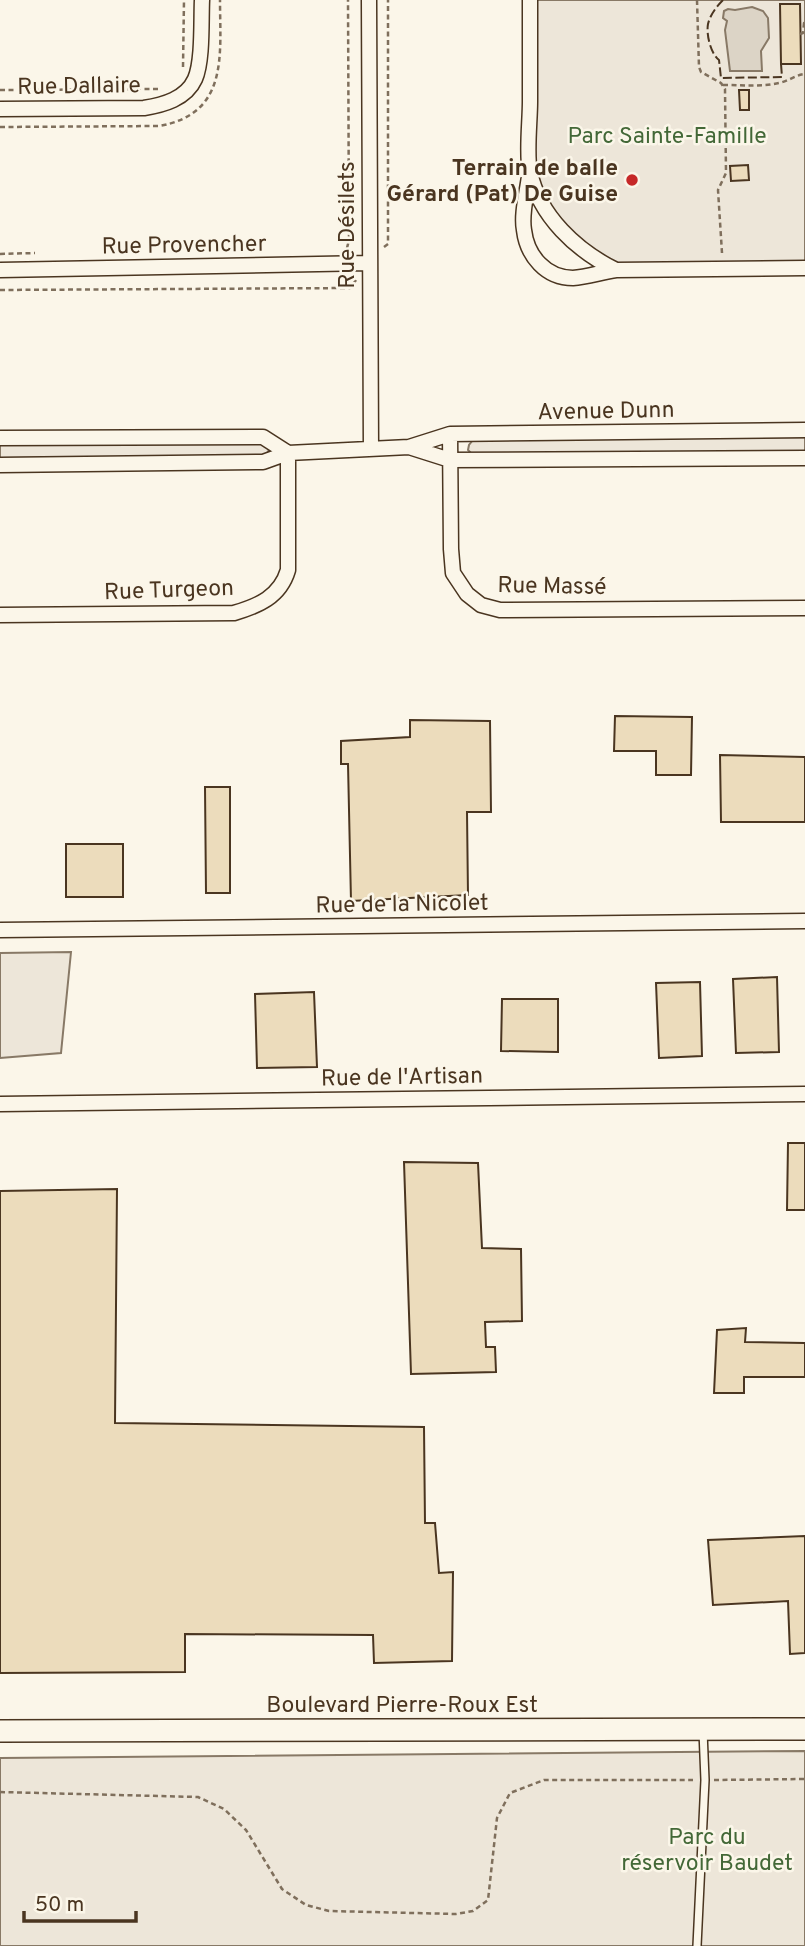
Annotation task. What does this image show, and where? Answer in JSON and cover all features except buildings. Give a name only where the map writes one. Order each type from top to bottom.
[{"type":"main road","name":"Boulevard Pierre-Roux Est","points":[[0,1731],[805,1729]]},
{"type":"street","name":"Rue Dallaire","points":[[0,109],[144,108],[162,106],[180,97],[195,79],[199,59],[202,0]]},
{"type":"street","name":"Rue Désilets","points":[[369,0],[371,449]]},
{"type":"street","points":[[530,0],[529,171],[523,228],[527,245],[545,271],[571,278],[616,270],[805,268]]},
{"type":"street","points":[[529,171],[540,202],[558,226],[598,261],[616,270]]},
{"type":"street","name":"Rue Provencher","points":[[0,271],[369,263]]},
{"type":"street","name":"Avenue Dunn","points":[[0,465],[263,462],[288,453],[409,447],[450,434],[805,430]]},
{"type":"street","name":"Rue Massé","points":[[450,434],[453,573],[467,594],[481,605],[500,610],[805,608]]},
{"type":"street","points":[[0,438],[263,437],[288,453]]},
{"type":"street","name":"Avenue Dunn","points":[[409,447],[450,460],[805,458]]},
{"type":"street","name":"Rue Turgeon","points":[[0,615],[234,613],[257,606],[278,590],[288,570],[288,453]]},
{"type":"street","name":"Rue de la Nicolet","points":[[0,930],[805,921]]},
{"type":"street","name":"Rue de l'Artisan","points":[[0,1104],[805,1094]]},
{"type":"lane","points":[[697,1946],[705,1780],[703,1730]]},
{"type":"path","points":[[183,68],[184,0]]},
{"type":"path","points":[[347,248],[348,0]]},
{"type":"path","points":[[369,263],[388,244],[388,0]]},
{"type":"path","points":[[697,0],[699,67],[706,76],[723,85],[767,85],[782,83],[794,76],[805,74]]},
{"type":"path","points":[[800,34],[803,33],[805,23]]},
{"type":"path","points":[[723,85],[726,173],[718,190],[723,268]]},
{"type":"path","points":[[0,90],[161,89]]},
{"type":"path","points":[[0,1792],[198,1797],[224,1809],[246,1830],[282,1889],[306,1905],[329,1911],[456,1914],[473,1911],[488,1900],[498,1818],[510,1793],[544,1780],[805,1779]]},
{"type":"green space","name":"Parc Sainte-Famille","points":[[530,0],[805,0],[805,268],[616,270],[568,236],[529,171]]},
{"type":"green space","points":[[805,437],[805,452],[471,453],[468,450],[473,440]]},
{"type":"green space","points":[[265,441],[269,450],[265,456],[0,458],[0,443]]},
{"type":"green space","points":[[71,952],[61,1053],[0,1058],[0,953]]},
{"type":"green space","name":"Parc du réservoir Baudet","points":[[805,1751],[805,1946],[0,1946],[0,1758]]},
{"type":"shaded area","points":[[752,7],[763,11],[768,18],[769,38],[761,51],[762,71],[730,71],[724,11]]},
{"type":"fence","points":[[723,0],[712,14],[708,28],[708,39],[719,60],[721,78],[782,77],[781,64]]},
{"type":"place","name":"Terrain de balle Gérard (Pat) De Guise","points":[[632,180]]}]
